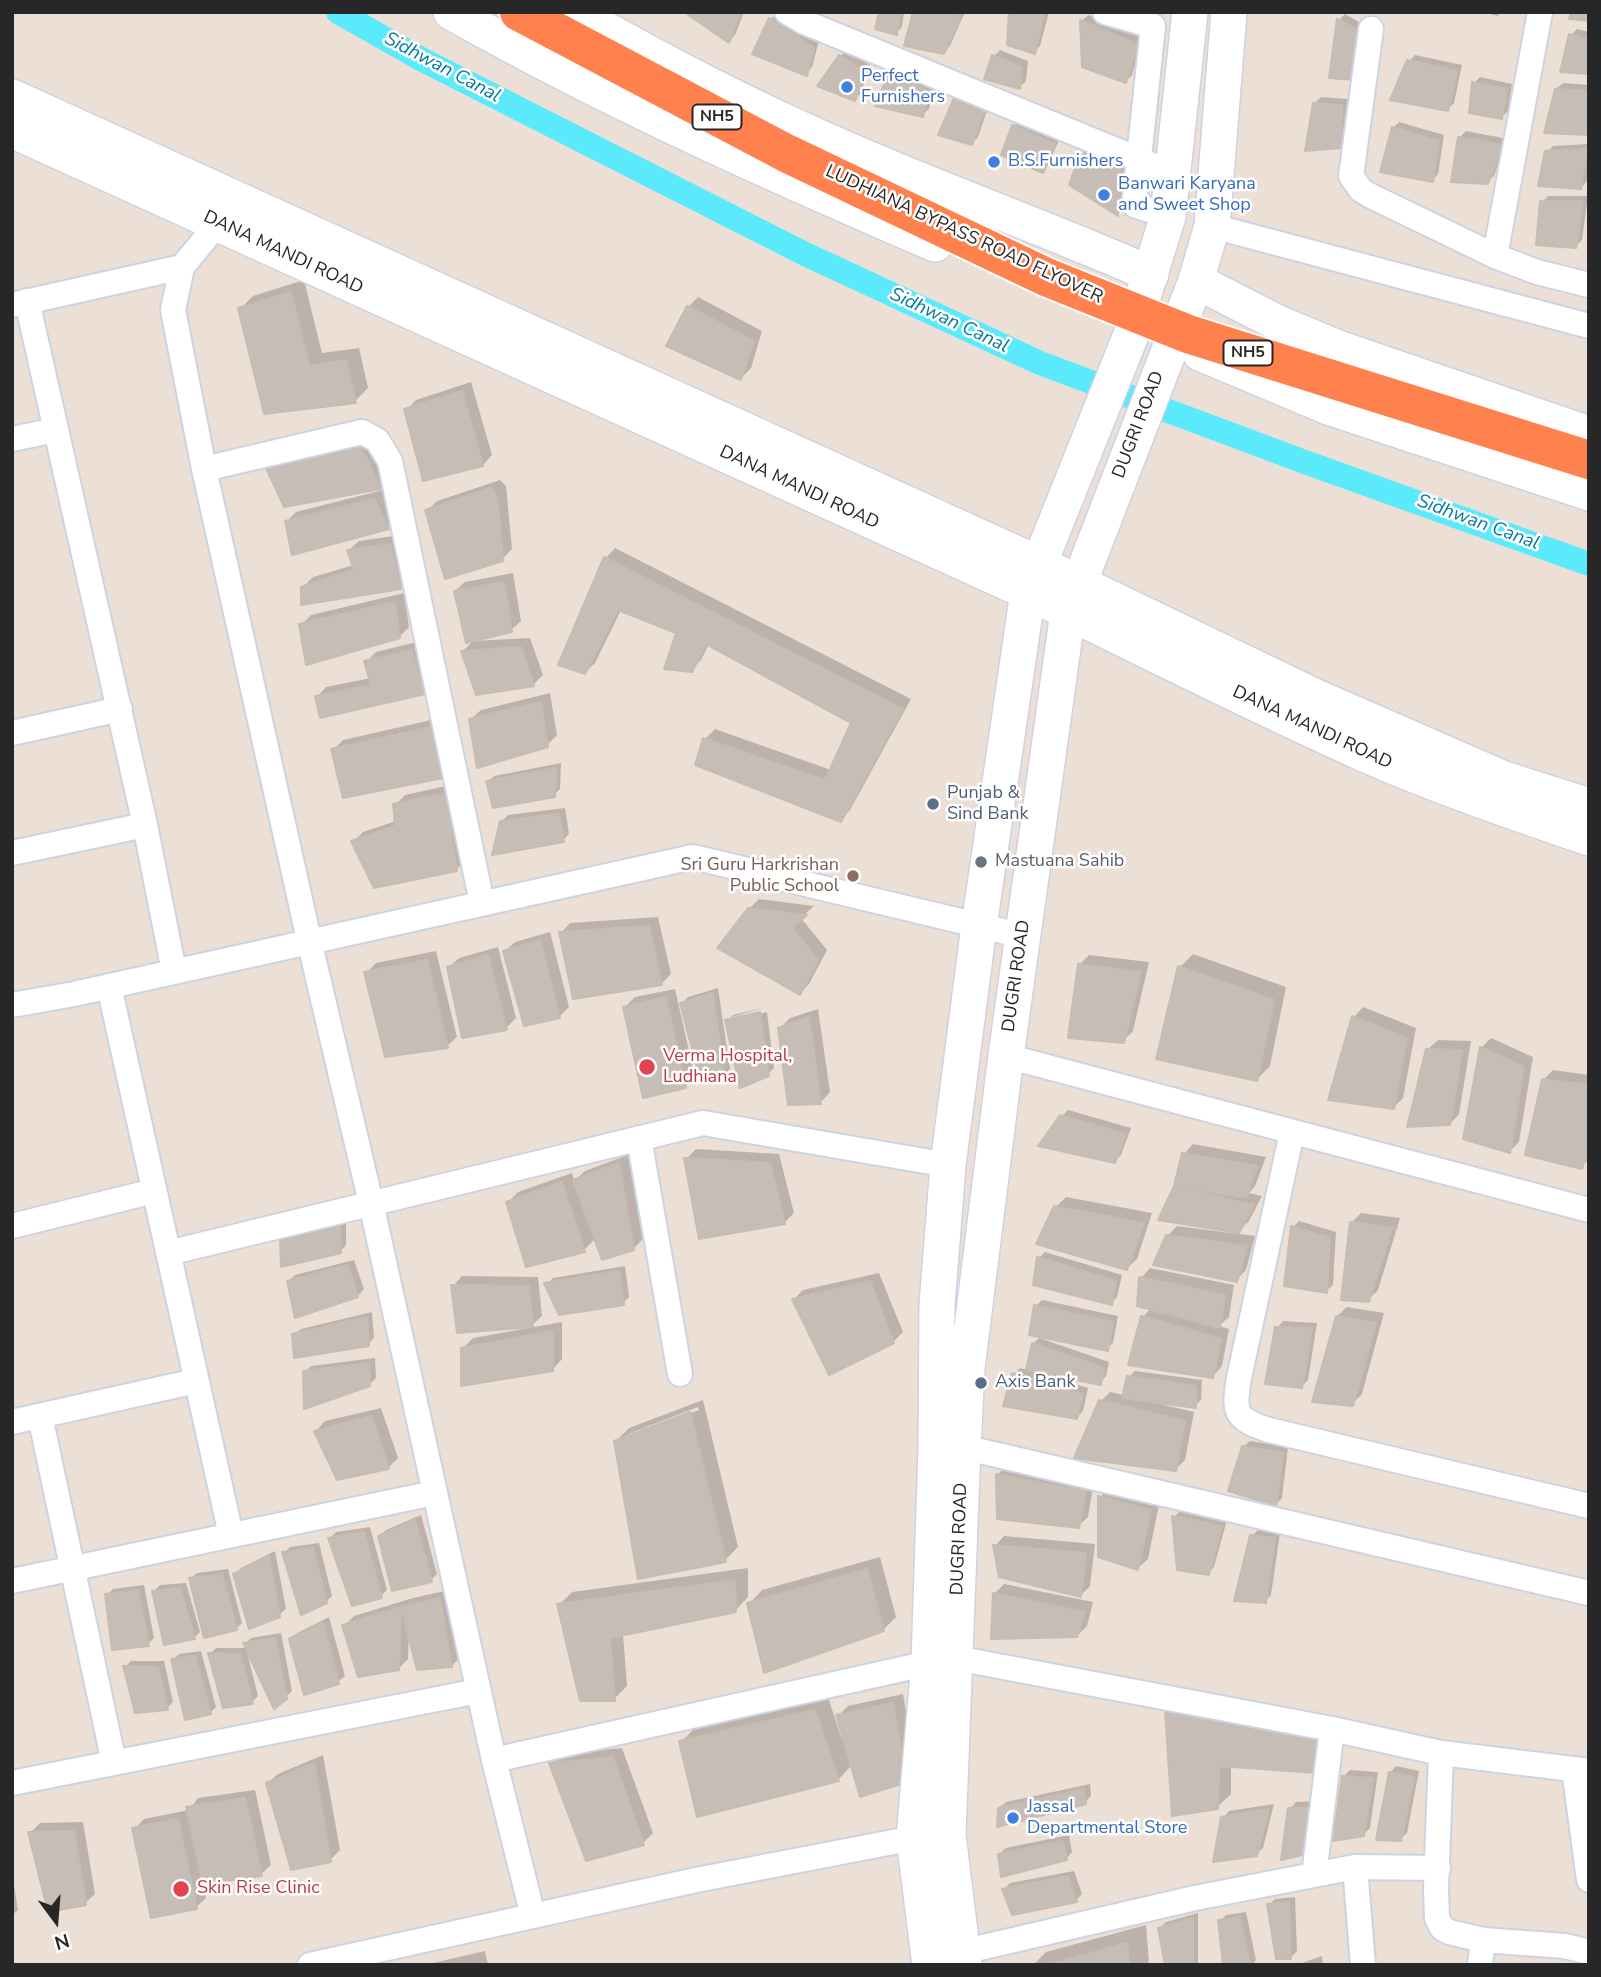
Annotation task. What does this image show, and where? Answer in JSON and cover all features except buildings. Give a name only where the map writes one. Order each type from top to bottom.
[{"type":"highway","name":"LUDHIANA BYPASS ROAD FLYOVER","points":[[519,12],[786,153],[1046,277],[1188,334],[1589,460]]},
{"type":"street","points":[[451,12],[529,56],[754,165],[1133,330],[1331,408],[1589,493]]},
{"type":"street","points":[[575,12],[722,92],[823,139],[1083,244],[1150,274]]},
{"type":"street","points":[[787,12],[804,22],[1172,173]]},
{"type":"street","points":[[1105,12],[1154,19],[1134,205],[1168,216]]},
{"type":"street","name":"DUGRI ROAD","points":[[963,1959],[948,1835],[936,1448],[937,1305],[948,1165],[979,926],[1033,578],[1133,330],[1168,216],[1190,12]]},
{"type":"street","name":"DUGRI ROAD","points":[[930,1965],[914,1838],[943,1660],[963,1447],[967,1368],[1006,1056],[1073,597],[1196,281],[1212,226],[1229,12]]},
{"type":"street","points":[[1495,257],[1540,12]]},
{"type":"street","points":[[1371,29],[1351,176],[1361,190],[1495,257],[1537,272],[1589,285]]},
{"type":"street","points":[[12,97],[228,212],[182,267],[173,310],[204,469],[309,940],[371,1203],[478,1691],[533,1916]]},
{"type":"street","name":"DANA MANDI ROAD","points":[[12,130],[228,212],[1033,578],[1365,754],[1492,806],[1589,838]]},
{"type":"street","points":[[1212,226],[1589,326]]},
{"type":"street","points":[[174,971],[120,709],[57,430],[20,303],[182,267]]},
{"type":"street","points":[[1196,281],[1280,324],[1338,348],[1589,434]]},
{"type":"street","points":[[12,439],[57,430]]},
{"type":"street","points":[[204,469],[362,432],[377,440],[390,461],[482,903]]},
{"type":"street","points":[[1073,597],[1354,713],[1504,779],[1589,806]]},
{"type":"street","points":[[12,733],[120,709]]},
{"type":"street","points":[[12,853],[145,825]]},
{"type":"street","points":[[12,1005],[693,857],[1023,936]]},
{"type":"street","points":[[109,986],[231,1535]]},
{"type":"street","points":[[1006,1056],[1589,1210]]},
{"type":"street","points":[[168,1252],[703,1123],[948,1165]]},
{"type":"street","points":[[1292,1132],[1239,1378],[1235,1403],[1239,1416],[1252,1425],[1269,1430],[1589,1506]]},
{"type":"street","points":[[639,1138],[680,1374]]},
{"type":"street","points":[[12,1226],[154,1191]]},
{"type":"street","points":[[12,1422],[197,1381]]},
{"type":"street","points":[[40,1416],[114,1763]]},
{"type":"street","points":[[963,1447],[1589,1593]]},
{"type":"street","points":[[12,1581],[434,1493]]},
{"type":"street","points":[[494,1760],[943,1660],[1332,1729],[1441,1753],[1581,1770],[1589,1880]]},
{"type":"street","points":[[12,1783],[478,1691]]},
{"type":"street","points":[[1314,1875],[1332,1729]]},
{"type":"street","points":[[1441,1753],[1436,1909],[1442,1928],[1482,1953],[1565,1946],[1589,1952]]},
{"type":"street","points":[[310,1965],[696,1880],[914,1838]]},
{"type":"street","points":[[963,1959],[1195,1898],[1355,1867],[1438,1868]]},
{"type":"street","points":[[1355,1867],[1363,1965]]},
{"type":"waterway","name":"Sidhwan Canal","points":[[338,12],[421,59],[805,254],[1040,363],[1589,564]]},
{"type":"place","name":"Perfect Furnishers","points":[[847,87]]},
{"type":"place","name":"B.S.Furnishers","points":[[994,162]]},
{"type":"place","name":"Banwari Karyana and Sweet Shop","points":[[1104,195]]},
{"type":"place","name":"Punjab & Sind Bank","points":[[933,804]]},
{"type":"place","name":"Mastuana Sahib","points":[[981,862]]},
{"type":"place","name":"Sri Guru Harkrishan Public School","points":[[853,876]]},
{"type":"place","name":"Verma Hospital, Ludhiana","points":[[647,1067]]},
{"type":"place","name":"Axis Bank","points":[[981,1383]]},
{"type":"place","name":"Jassal Departmental Store","points":[[1013,1818]]},
{"type":"place","name":"Skin Rise Clinic","points":[[181,1889]]}]
